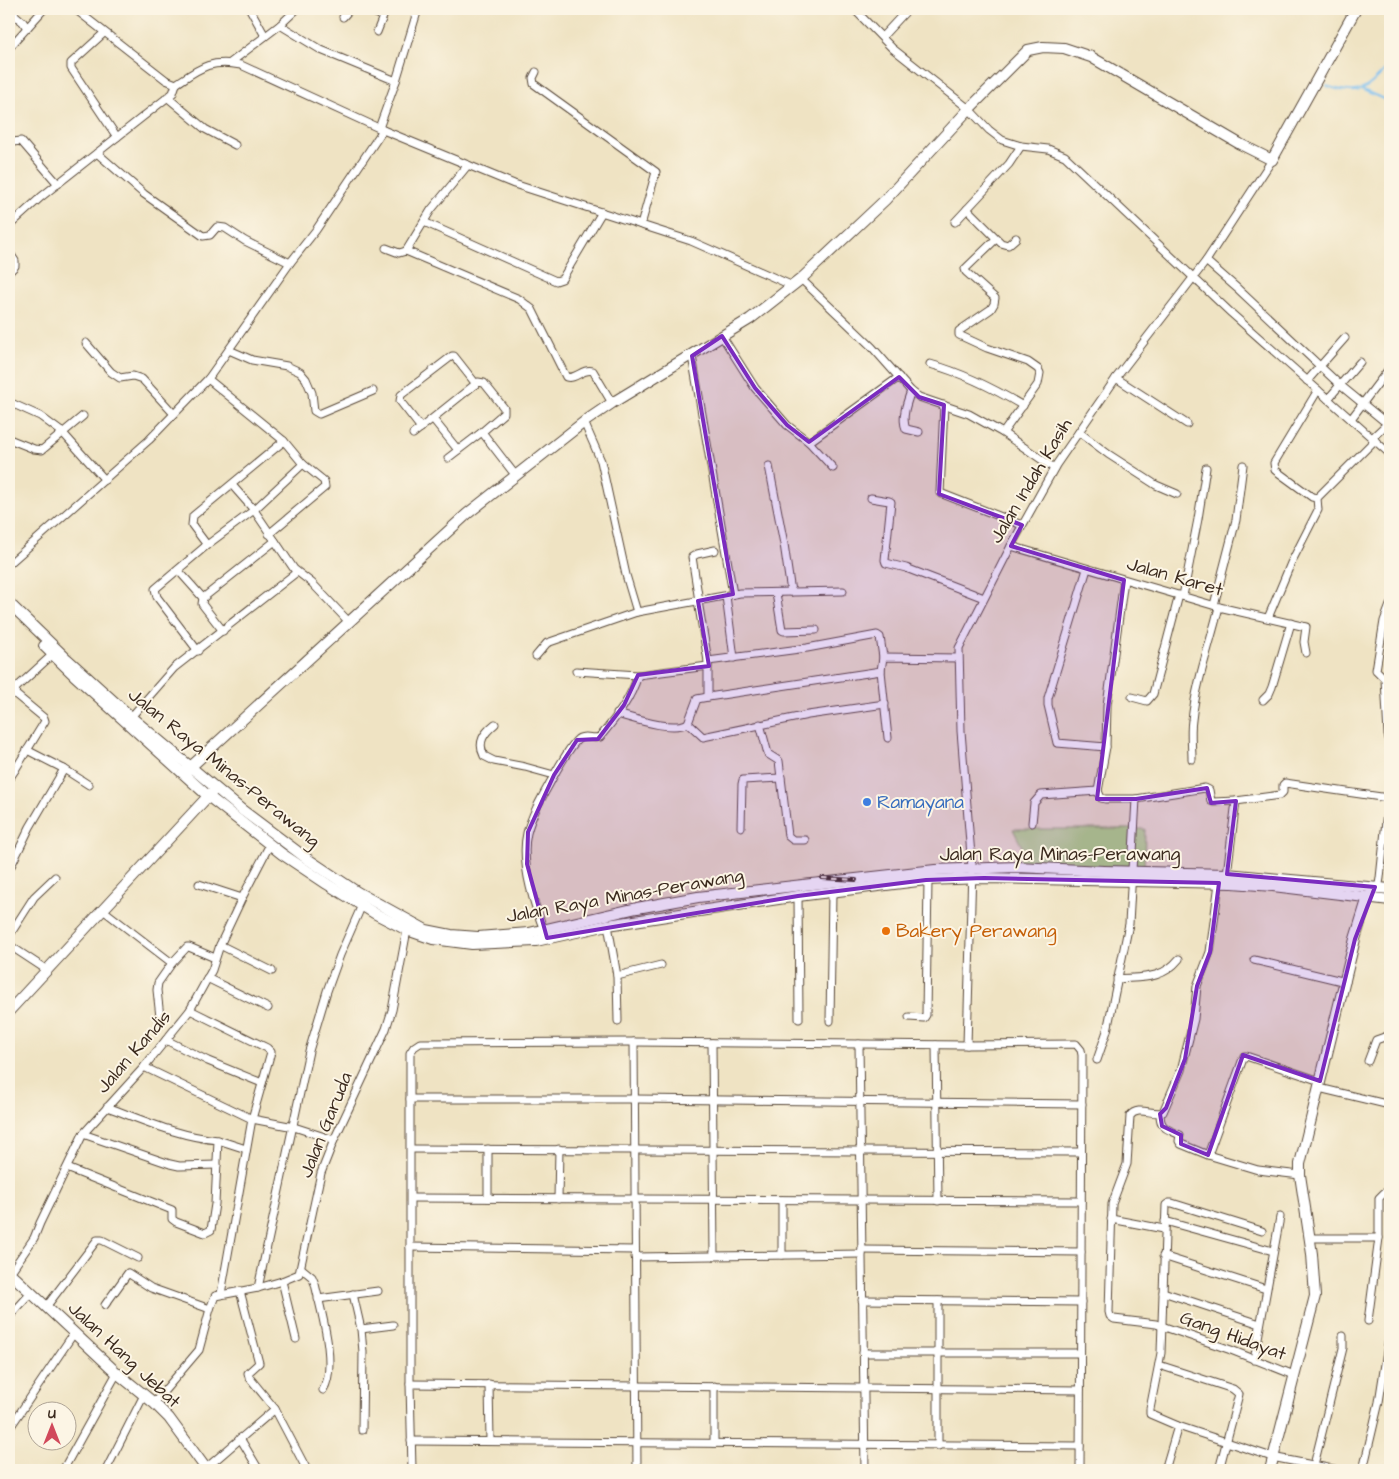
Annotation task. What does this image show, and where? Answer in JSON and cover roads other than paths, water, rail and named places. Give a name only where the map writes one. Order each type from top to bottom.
[{"type":"main road","points":[[188,770],[467,514],[584,422],[750,319],[797,282],[885,200],[969,109],[1028,50],[1043,47],[1064,48],[1091,57],[1240,144],[1272,160],[1356,9]]},
{"type":"main road","name":"Jalan Raya Minas-Perawang","points":[[9,603],[188,770],[208,796],[270,844],[327,884],[407,930],[433,939],[456,943],[520,942],[637,908],[698,897],[935,870],[972,873],[1132,876],[1227,874],[1390,889]]},
{"type":"main road","name":"Jalan Raya Minas-Perawang","points":[[9,612],[52,655],[127,724],[188,770],[216,788],[306,858],[357,892],[426,930],[451,935],[478,937],[529,933],[546,934],[798,896],[972,873]]},
{"type":"main road","points":[[9,1012],[13,1000],[47,970],[216,788]]},
{"type":"main road","name":"Jalan Raya Minas-Perawang","points":[[1132,876],[1273,886],[1390,900]]},
{"type":"main road","points":[[1270,1470],[1272,1456],[1315,1296],[1300,1164],[1355,939],[1368,897]]},
{"type":"main road","name":"Jalan Hang Jebat","points":[[10,1273],[116,1373],[169,1418],[205,1470]]},
{"type":"street","points":[[9,48],[44,9]]},
{"type":"street","points":[[75,9],[166,80],[176,84]]},
{"type":"street","points":[[250,9],[265,36]]},
{"type":"street","points":[[230,63],[280,25],[296,9]]},
{"type":"street","points":[[344,17],[350,9]]},
{"type":"street","points":[[366,9],[384,12],[377,32]]},
{"type":"street","points":[[9,564],[150,440],[208,379],[290,263],[316,230],[381,129],[418,9]]},
{"type":"street","points":[[854,9],[892,48],[969,109],[989,130],[1002,140],[1021,146],[1048,149],[1064,156],[1230,313],[1390,454]]},
{"type":"street","points":[[882,38],[908,9]]},
{"type":"street","points":[[9,10],[27,28]]},
{"type":"street","points":[[280,25],[321,50],[396,81]]},
{"type":"street","points":[[104,33],[71,63],[72,68],[117,136]]},
{"type":"street","points":[[10,222],[173,93],[176,84],[204,66],[230,63],[241,65],[381,129],[514,184],[691,241],[797,282],[872,347],[911,391],[920,397],[969,414],[1003,433],[1054,468]]},
{"type":"street","points":[[536,72],[533,78],[534,84],[656,172],[641,225]]},
{"type":"street","points":[[167,97],[205,129],[235,146]]},
{"type":"street","points":[[9,145],[13,142],[21,141],[58,184]]},
{"type":"street","points":[[955,222],[1009,164],[1021,146]]},
{"type":"street","points":[[97,153],[144,194],[203,236],[210,235],[217,227],[225,228],[245,242],[290,263]]},
{"type":"street","name":"Jalan Indah Kasih","points":[[967,1046],[972,873],[961,732],[959,648],[1022,525],[1054,468],[1116,378],[1194,278],[1272,160]]},
{"type":"street","points":[[406,251],[431,210],[468,165]]},
{"type":"street","points":[[967,210],[996,239],[1007,245],[1016,238]]},
{"type":"street","points":[[424,222],[556,281],[562,280],[602,212]]},
{"type":"street","points":[[996,239],[965,269],[995,298],[994,304],[991,309],[959,331],[959,335],[987,348],[1028,362],[1038,369],[1040,373],[1038,384],[1003,433]]},
{"type":"street","points":[[386,248],[399,253],[406,251],[519,299],[532,309],[566,377],[572,378],[585,370],[593,371],[612,403]]},
{"type":"street","points":[[9,252],[15,261],[15,266],[9,272]]},
{"type":"street","points":[[1206,261],[1340,385],[1362,404],[1389,423],[1317,498],[1318,510],[1291,564],[1268,618]]},
{"type":"street","points":[[722,336],[755,388],[787,426],[809,442],[832,468]]},
{"type":"street","points":[[1307,381],[1345,338]]},
{"type":"street","points":[[86,343],[111,372],[120,378],[133,376],[142,379],[174,414]]},
{"type":"street","points":[[229,350],[252,360],[287,366],[300,372],[306,379],[312,393],[314,411],[319,414],[373,391]]},
{"type":"street","points":[[421,428],[400,401],[401,394],[452,356],[454,356],[476,384]]},
{"type":"street","points":[[692,356],[729,595],[734,658]]},
{"type":"street","points":[[1328,399],[1360,362]]},
{"type":"street","points":[[930,364],[943,367],[990,386],[1023,406]]},
{"type":"street","points":[[1351,419],[1388,370]]},
{"type":"street","points":[[809,442],[898,377]]},
{"type":"street","points":[[1116,378],[1187,424]]},
{"type":"street","points":[[208,379],[284,440],[303,464],[324,481],[325,487],[269,534]]},
{"type":"street","points":[[414,434],[476,384],[484,383],[504,408],[504,413],[448,458]]},
{"type":"street","points":[[1317,498],[1312,497],[1275,470],[1274,463],[1318,390]]},
{"type":"street","points":[[911,391],[906,403],[904,426],[906,429],[919,432]]},
{"type":"street","points":[[9,402],[40,416],[63,433],[105,480]]},
{"type":"street","points":[[944,405],[940,493],[1022,525]]},
{"type":"street","points":[[9,439],[34,450],[42,450],[83,416]]},
{"type":"street","points":[[433,418],[458,450]]},
{"type":"street","points":[[584,422],[602,461],[626,575],[637,612]]},
{"type":"street","points":[[482,432],[516,476]]},
{"type":"street","points":[[1078,432],[1156,485],[1178,494]]},
{"type":"street","points":[[207,545],[192,525],[192,519],[196,512],[232,485],[284,440]]},
{"type":"street","points":[[198,651],[156,597],[156,589],[207,545],[254,510],[303,464]]},
{"type":"street","points":[[1192,759],[1192,718],[1236,520],[1243,465]]},
{"type":"street","points":[[769,466],[783,537],[791,592]]},
{"type":"street","points":[[1132,697],[1147,700],[1153,694],[1181,596],[1198,519],[1206,468]]},
{"type":"street","points":[[232,485],[254,510],[289,563],[297,572],[312,583],[349,622]]},
{"type":"street","points":[[871,498],[891,502],[886,563],[906,568],[984,598]]},
{"type":"street","points":[[222,631],[202,604],[203,598],[275,541]]},
{"type":"street","name":"Jalan Karet","points":[[1011,546],[1217,606],[1307,627],[1304,642],[1306,653]]},
{"type":"street","points":[[708,697],[708,664],[692,557],[714,550]]},
{"type":"street","points":[[1087,569],[1048,698],[1048,705],[1055,740],[1059,744],[1106,747]]},
{"type":"street","points":[[178,570],[203,598]]},
{"type":"street","points":[[132,717],[174,668],[297,572]]},
{"type":"street","points":[[1124,580],[1107,705],[1106,747],[1098,791],[1101,798],[1136,799],[1205,788],[1209,790],[1211,801],[1213,802],[1236,801],[1280,794],[1283,792],[1283,785],[1285,783],[1388,798]]},
{"type":"street","points":[[536,656],[546,643],[637,612],[729,595],[843,591]]},
{"type":"street","points":[[776,593],[782,630],[816,630]]},
{"type":"street","points":[[1390,605],[1384,621],[1376,670],[1385,679],[1390,742]]},
{"type":"street","points":[[1263,700],[1272,688],[1291,623]]},
{"type":"street","points":[[576,670],[638,675],[877,635],[880,637],[883,657],[881,671],[888,738]]},
{"type":"street","points":[[9,779],[12,769],[27,750],[45,721],[44,718],[15,694],[16,688],[52,655]]},
{"type":"street","points":[[883,657],[958,658]]},
{"type":"street","points":[[617,714],[648,723],[683,726],[688,723],[698,697],[881,671]]},
{"type":"street","points":[[546,934],[533,895],[525,856],[526,843],[535,812],[554,775],[577,740],[584,737],[600,737],[633,691],[638,675]]},
{"type":"street","points":[[688,723],[703,737],[808,715],[884,704]]},
{"type":"street","points":[[495,724],[484,734],[480,742],[480,748],[484,756],[494,761],[554,775]]},
{"type":"street","points":[[760,724],[768,754],[779,761],[788,836],[792,840],[805,840]]},
{"type":"street","points":[[27,750],[64,769],[89,785]]},
{"type":"street","points":[[9,870],[30,826],[64,769]]},
{"type":"street","points":[[741,828],[743,780],[781,778]]},
{"type":"street","points":[[1368,897],[1379,884],[1390,783]]},
{"type":"street","points":[[1032,823],[1034,803],[1041,794],[1098,791]]},
{"type":"street","points":[[1098,1060],[1107,1031],[1129,924],[1136,799]]},
{"type":"street","points":[[1227,874],[1236,801]]},
{"type":"street","name":"Jalan Kandis","points":[[10,1273],[34,1238],[83,1134],[144,1067],[190,1010],[207,978],[242,898],[270,844]]},
{"type":"street","points":[[9,936],[34,897],[55,877]]},
{"type":"street","points":[[909,1018],[924,1018],[926,1014],[928,880]]},
{"type":"street","points":[[1160,1114],[1166,1108],[1185,1059],[1194,1019],[1197,986],[1210,952],[1219,883]]},
{"type":"street","points":[[199,884],[242,898]]},
{"type":"street","points":[[830,1021],[832,892]]},
{"type":"street","points":[[798,896],[799,1019]]},
{"type":"street","points":[[258,1288],[310,1051],[327,991],[340,955],[362,905]]},
{"type":"street","points":[[103,910],[172,963]]},
{"type":"street","points":[[608,925],[617,976],[618,1021]]},
{"type":"street","name":"Jalan Garuda","points":[[302,1268],[321,1173],[389,1019],[407,930]]},
{"type":"street","points":[[9,945],[47,970]]},
{"type":"street","points":[[220,945],[272,971]]},
{"type":"street","points":[[160,1017],[158,983],[172,963],[187,947],[215,958]]},
{"type":"street","points":[[1117,979],[1162,974],[1173,967],[1179,959]]},
{"type":"street","points":[[1254,960],[1346,982]]},
{"type":"street","points":[[617,976],[661,965]]},
{"type":"street","points":[[207,978],[268,1008]]},
{"type":"street","points":[[190,1010],[269,1050],[271,1056],[252,1118],[221,1294]]},
{"type":"street","points":[[1368,1061],[1376,1040],[1390,1035]]},
{"type":"street","points":[[166,1040],[214,1064],[262,1083]]},
{"type":"street","points":[[634,1042],[637,1470]]},
{"type":"street","points":[[412,1470],[410,1384],[410,1053],[420,1043],[634,1042],[967,1046],[1077,1045],[1082,1055],[1080,1470]]},
{"type":"street","points":[[712,1043],[714,1256]]},
{"type":"street","points":[[859,1044],[865,1470]]},
{"type":"street","points":[[936,1045],[938,1201]]},
{"type":"street","points":[[1208,1155],[1244,1056],[1320,1084],[1390,1105]]},
{"type":"street","points":[[144,1067],[252,1118],[294,1127],[334,1140]]},
{"type":"street","points":[[410,1099],[635,1099],[1082,1104]]},
{"type":"street","points":[[107,1108],[178,1132],[218,1140],[246,1149]]},
{"type":"street","points":[[1160,1114],[1138,1110],[1131,1113],[1127,1164],[1112,1204],[1111,1219],[1165,1225],[1273,1251]]},
{"type":"street","points":[[1160,1114],[1162,1126],[1180,1135],[1179,1141],[1181,1144],[1208,1155],[1258,1170],[1300,1175]]},
{"type":"street","points":[[83,1134],[170,1164],[179,1166],[217,1165]]},
{"type":"street","points":[[67,1168],[172,1210],[173,1221],[205,1233],[211,1230],[214,1220],[218,1140]]},
{"type":"street","points":[[411,1149],[1081,1152]]},
{"type":"street","points":[[488,1149],[488,1198]]},
{"type":"street","points":[[558,1199],[559,1149]]},
{"type":"street","points":[[1368,1322],[1379,1238],[1379,1198],[1384,1193],[1390,1193]]},
{"type":"street","points":[[411,1198],[1081,1201]]},
{"type":"street","points":[[782,1200],[782,1255]]},
{"type":"street","points":[[1262,1231],[1169,1203],[1165,1206],[1162,1327],[1159,1365],[1150,1414],[1178,1426],[1272,1456],[1312,1467],[1338,1470]]},
{"type":"street","points":[[1254,1360],[1280,1216]]},
{"type":"street","name":"Gang Hidayat","points":[[1111,1219],[1110,1316],[1114,1319],[1156,1324],[1294,1375]]},
{"type":"street","points":[[1309,1238],[1379,1238]]},
{"type":"street","points":[[46,1307],[97,1240],[100,1239],[138,1258]]},
{"type":"street","points":[[410,1247],[714,1256],[862,1252],[1081,1252]]},
{"type":"street","points":[[1163,1256],[1266,1289]]},
{"type":"street","points":[[154,1404],[199,1350],[215,1296],[258,1288],[282,1281],[299,1274],[302,1268],[312,1277],[329,1350],[328,1378],[322,1390]]},
{"type":"street","points":[[105,1305],[128,1273],[151,1288],[210,1309]]},
{"type":"street","points":[[282,1281],[296,1338]]},
{"type":"street","points":[[240,1291],[259,1363],[248,1373],[249,1377],[276,1409],[307,1470]]},
{"type":"street","points":[[318,1299],[378,1291]]},
{"type":"street","points":[[1162,1292],[1260,1324]]},
{"type":"street","points":[[9,1318],[31,1293]]},
{"type":"street","points":[[353,1294],[361,1329],[363,1352],[362,1430]]},
{"type":"street","points":[[862,1300],[1081,1302]]},
{"type":"street","points":[[938,1301],[938,1446]]},
{"type":"street","points":[[361,1329],[393,1325]]},
{"type":"street","points":[[1364,1470],[1379,1402],[1390,1332]]},
{"type":"street","points":[[9,1429],[74,1333]]},
{"type":"street","points":[[1312,1467],[1344,1348],[1343,1336]]},
{"type":"street","points":[[863,1353],[1080,1353]]},
{"type":"street","points":[[1159,1365],[1237,1391],[1239,1398],[1219,1470]]},
{"type":"street","points":[[63,1470],[116,1373]]},
{"type":"street","points":[[410,1384],[1080,1390]]},
{"type":"street","points":[[489,1384],[490,1441]]},
{"type":"street","points":[[714,1386],[714,1443]]},
{"type":"street","points":[[106,1470],[144,1396]]},
{"type":"street","points":[[205,1470],[276,1409]]},
{"type":"street","points":[[1165,1470],[1178,1426]]},
{"type":"street","points":[[240,1438],[259,1470]]},
{"type":"street","points":[[411,1441],[864,1446],[1080,1446]]},
{"type":"waterway","points":[[1327,86],[1348,91],[1363,89],[1390,65]]},
{"type":"waterway","points":[[1363,90],[1390,102]]},
{"type":"railway","points":[[822,878],[856,880]]},
{"type":"place","name":"Ramayana","points":[[867,802]]},
{"type":"place","name":"Bakery Perawang","points":[[886,931]]}]
